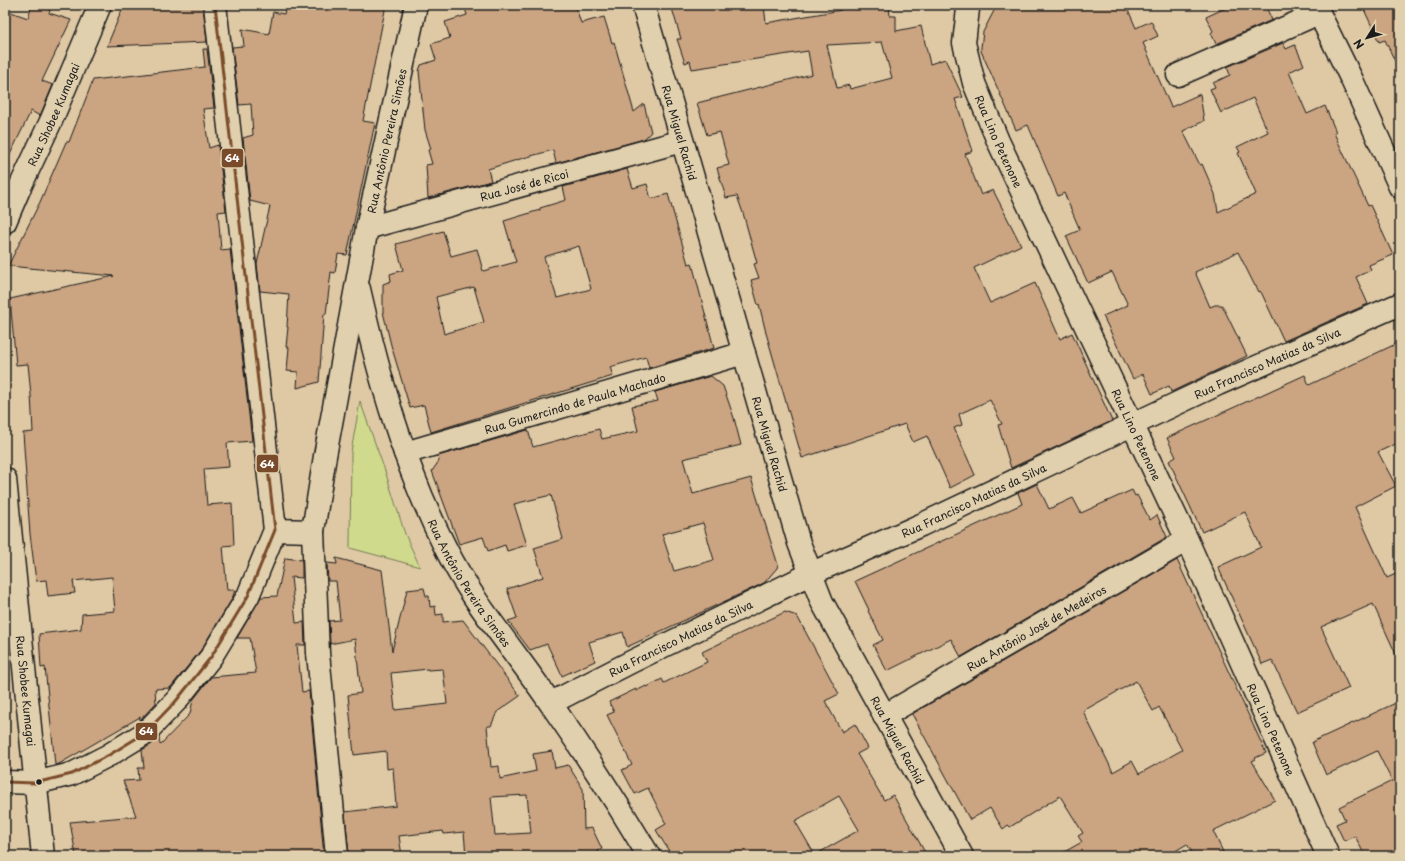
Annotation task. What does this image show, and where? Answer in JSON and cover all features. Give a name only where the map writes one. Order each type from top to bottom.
[{"type":"street","name":"Rua Shobee Kumagai","points":[[5,222],[12,183],[51,121],[100,5]]},
{"type":"street","points":[[5,782],[34,783],[72,774],[109,755],[145,733],[176,701],[211,657],[248,596],[274,530],[215,5]]},
{"type":"street","name":"Rua Antônio Pereira Simões","points":[[337,856],[318,653],[313,531],[366,228],[416,5]]},
{"type":"street","name":"Rua Miguel Rachid","points":[[643,5],[799,543],[810,574],[822,602],[962,856]]},
{"type":"street","name":"Rua Lino Petenone","points":[[965,6],[964,43],[974,83],[998,141],[1187,540],[1328,856]]},
{"type":"street","points":[[1178,75],[1317,9],[1352,80],[1400,187]]},
{"type":"street","name":"Rua José de Ricoi","points":[[366,228],[682,140]]},
{"type":"street","name":"Rua Antônio Pereira Simões","points":[[357,278],[369,333],[405,453],[424,501],[446,549],[470,591],[551,703],[613,797],[649,856]]},
{"type":"street","name":"Rua Francisco Matias da Silva","points":[[551,703],[810,574],[921,525],[1218,384],[1400,304]]},
{"type":"street","name":"Rua Gumercindo de Paula Machado","points":[[405,453],[744,353]]},
{"type":"street","name":"Rua Shobee Kumagai","points":[[5,479],[42,856]]},
{"type":"street","points":[[274,530],[313,531]]},
{"type":"street","name":"Rua Antônio José de Medeiros","points":[[884,716],[1187,540]]},
{"type":"green space","points":[[360,401],[385,471],[405,534],[420,567],[350,548],[351,452]]},
{"type":"building","points":[[32,5],[50,10],[49,13],[71,20],[42,81],[53,85],[40,116],[31,111],[5,165],[5,10],[28,18]]},
{"type":"building","points":[[124,5],[203,5],[207,42],[107,46]]},
{"type":"building","points":[[286,5],[386,5],[363,121],[375,123],[347,255],[338,254],[335,273],[331,272],[326,314],[324,314],[319,382],[297,388],[298,372],[287,371],[289,347],[286,347],[289,294],[260,291],[257,264],[270,206],[250,201],[243,138],[253,135],[251,104],[239,105],[232,47],[244,46],[242,29],[269,34],[273,12],[284,14]]},
{"type":"building","points":[[464,5],[575,5],[581,23],[604,17],[612,43],[614,42],[634,112],[644,104],[651,132],[644,139],[556,163],[553,150],[520,159],[488,169],[491,181],[428,198],[426,165],[432,164],[428,150],[431,149],[425,130],[419,71],[421,65],[436,60],[431,44],[450,38],[445,22],[467,15]]},
{"type":"building","points":[[671,5],[722,5],[723,9],[749,5],[764,5],[766,23],[841,10],[840,5],[889,5],[890,16],[896,16],[896,31],[921,26],[930,64],[945,59],[963,97],[955,99],[973,151],[965,154],[981,195],[993,190],[1021,245],[974,268],[990,303],[1035,283],[1060,339],[1072,333],[1112,421],[1011,468],[998,425],[1002,424],[990,400],[959,414],[962,425],[954,428],[975,475],[950,488],[927,436],[913,442],[905,424],[802,458],[751,280],[759,278],[754,264],[757,263],[743,213],[737,196],[726,198],[717,168],[729,165],[720,132],[707,135],[697,103],[812,74],[808,51],[692,69],[690,61],[685,63],[677,39],[681,39]],"holes":[[[882,42],[892,78],[850,89],[849,85],[837,88],[827,45]]]},
{"type":"building","points":[[997,5],[1126,5],[1136,28],[1151,21],[1158,36],[1143,43],[1171,107],[1200,94],[1204,121],[1183,131],[1200,165],[1202,164],[1215,194],[1218,212],[1256,194],[1238,153],[1240,152],[1237,147],[1268,132],[1253,98],[1221,113],[1210,89],[1215,87],[1213,83],[1230,75],[1227,67],[1283,43],[1286,49],[1295,45],[1304,65],[1289,72],[1307,114],[1325,106],[1336,132],[1334,133],[1393,255],[1369,265],[1371,270],[1356,277],[1368,304],[1284,341],[1262,294],[1255,286],[1238,252],[1195,272],[1210,307],[1222,305],[1247,356],[1171,392],[1169,386],[1152,394],[1143,374],[1133,379],[1103,316],[1128,305],[1112,272],[1088,283],[1066,236],[1080,230],[1064,193],[1058,196],[1028,125],[1016,130],[981,51],[983,32]]},
{"type":"building","points":[[1232,5],[1265,5],[1272,20],[1216,44],[1211,33],[1213,31],[1206,17]]},
{"type":"building","points":[[1362,5],[1400,5],[1400,72],[1385,40],[1379,42]]},
{"type":"building","points":[[203,49],[207,49],[214,108],[203,109],[209,148],[218,145],[226,211],[218,212],[221,250],[230,249],[252,441],[227,443],[229,467],[204,469],[207,505],[232,503],[234,545],[223,546],[227,590],[235,590],[232,599],[201,650],[170,688],[155,689],[156,703],[139,721],[140,717],[55,765],[45,667],[41,668],[39,634],[81,629],[82,614],[115,611],[112,577],[73,581],[75,593],[48,596],[46,580],[36,581],[30,534],[23,433],[33,432],[31,395],[28,364],[16,365],[10,299],[114,276],[8,266],[40,202],[66,142],[69,142],[93,80],[205,67]]},
{"type":"building","points":[[627,169],[633,188],[647,184],[651,199],[668,194],[688,264],[692,263],[714,348],[649,368],[646,357],[610,367],[613,376],[431,432],[424,405],[410,408],[391,345],[383,312],[383,284],[391,281],[390,274],[403,270],[396,244],[443,231],[451,256],[477,249],[483,271],[516,262],[504,221],[566,200],[563,187]],"holes":[[[579,246],[591,289],[557,298],[544,257]],[[474,287],[484,322],[444,334],[436,297]]]},
{"type":"building","points":[[1400,342],[1400,442],[1378,452],[1396,486],[1355,507],[1387,578],[1400,572],[1400,663],[1373,604],[1321,627],[1349,688],[1297,712],[1272,660],[1262,664],[1218,567],[1261,547],[1245,512],[1202,532],[1169,461],[1176,457],[1167,438],[1305,375],[1309,385]]},
{"type":"building","points":[[711,376],[723,386],[741,445],[683,459],[693,494],[751,478],[778,565],[764,583],[627,647],[623,632],[589,642],[595,661],[562,676],[547,644],[530,650],[508,621],[517,618],[507,589],[543,577],[534,548],[563,539],[551,495],[514,504],[527,545],[507,551],[505,545],[488,551],[483,537],[459,544],[432,471],[439,461],[438,456],[528,430],[533,447],[599,429],[602,439],[638,431],[632,406],[658,401],[655,392]],"holes":[[[703,523],[714,560],[674,571],[662,534]]]},
{"type":"building","points":[[1037,484],[1049,509],[1073,498],[1081,513],[1132,490],[1135,496],[1137,495],[1150,520],[1157,515],[1167,537],[961,657],[951,639],[887,671],[873,645],[883,640],[855,581],[1022,504],[1018,493]]},
{"type":"building","points":[[285,558],[302,560],[302,578],[291,577],[296,623],[304,622],[305,645],[297,645],[302,692],[309,691],[324,856],[76,856],[70,822],[136,816],[123,781],[139,780],[138,768],[144,768],[142,750],[152,744],[159,736],[160,745],[190,714],[193,700],[211,677],[256,673],[250,638],[237,638],[261,597],[277,596]]},
{"type":"building","points":[[336,558],[382,570],[392,651],[407,590],[424,588],[426,596],[429,596],[430,607],[435,606],[436,615],[443,614],[443,622],[463,620],[520,696],[497,712],[491,726],[487,726],[491,767],[499,766],[500,779],[536,771],[533,754],[552,751],[555,768],[568,765],[583,789],[584,829],[592,828],[602,849],[598,851],[598,854],[556,856],[466,856],[464,832],[444,834],[443,831],[399,836],[402,856],[349,856],[345,812],[396,806],[393,768],[387,769],[386,751],[354,755],[348,695],[361,693],[355,639],[330,644],[329,621],[340,620],[336,581],[328,581],[327,563],[337,564]],"holes":[[[443,669],[447,704],[395,710],[391,673]],[[527,795],[531,833],[495,835],[491,797]]]},
{"type":"building","points":[[1177,560],[1266,753],[1252,761],[1275,800],[1213,831],[1225,856],[1194,856],[1187,844],[1167,856],[1057,856],[1082,842],[1078,836],[1083,833],[1060,796],[1010,827],[1008,825],[1003,829],[990,808],[970,820],[912,714]],"holes":[[[1136,681],[1153,711],[1159,707],[1182,750],[1139,774],[1132,761],[1113,772],[1083,711]]]},
{"type":"building","points":[[785,612],[797,616],[839,694],[825,701],[842,732],[855,724],[868,748],[857,754],[884,800],[893,795],[927,856],[672,856],[656,830],[666,824],[648,788],[635,794],[622,770],[632,765],[607,715],[614,712],[609,702],[636,689],[636,691],[646,686],[647,687],[662,679],[664,683],[707,662],[702,652]],"holes":[[[839,796],[859,830],[815,855],[795,821]]]},
{"type":"building","points":[[1400,701],[1400,856],[1365,856],[1355,836],[1344,841],[1336,824],[1345,820],[1339,807],[1392,781],[1377,751],[1326,775],[1312,742]]},
{"type":"transit line","name":"64","points":[[5,782],[35,783],[72,774],[109,755],[145,733],[176,701],[211,657],[248,596],[275,530],[215,5]]}]
